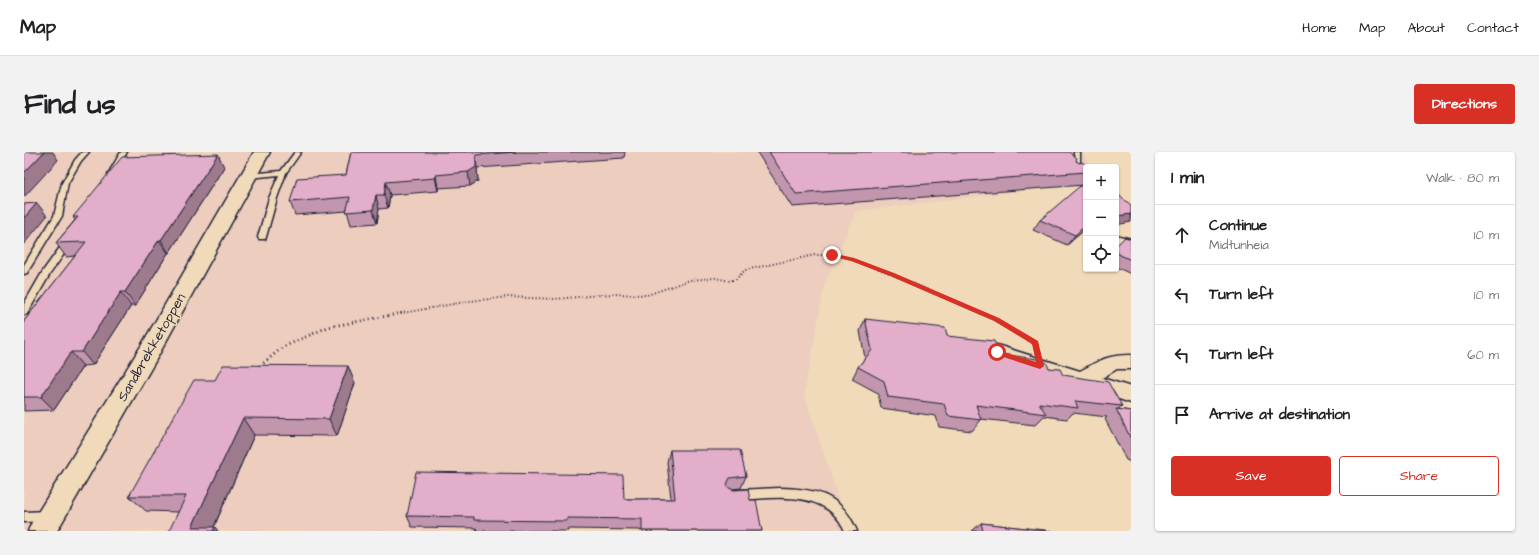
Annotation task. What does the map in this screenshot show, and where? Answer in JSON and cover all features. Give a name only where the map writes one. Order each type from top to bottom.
[{"type":"street","name":"Sandbrekketoppen","points":[[47,524],[149,352],[262,152]]},
{"type":"street","points":[[1119,241],[1131,244]]},
{"type":"street","points":[[997,352],[1131,395]]},
{"type":"street","points":[[1082,379],[1125,365]]},
{"type":"lane","points":[[24,271],[58,216],[65,183],[78,160],[86,152]]},
{"type":"lane","points":[[108,178],[124,152]]},
{"type":"lane","points":[[262,237],[273,198],[283,174],[298,152]]},
{"type":"lane","points":[[1071,173],[1077,168],[1077,152]]},
{"type":"lane","points":[[248,176],[283,174]]},
{"type":"lane","points":[[24,312],[46,274],[73,236]]},
{"type":"lane","points":[[730,495],[801,494],[816,498],[833,506],[844,517],[851,531]]},
{"type":"lane","name":"Sandbrekketoppen","points":[[24,517],[47,524]]},
{"type":"path","points":[[260,366],[283,347],[328,326],[470,301],[508,297],[556,299],[628,293],[647,296],[690,280],[715,278],[730,281],[745,270],[816,255],[827,255],[852,259],[892,274],[996,320],[1035,343],[1040,366]]},
{"type":"shaded area","points":[[24,152],[1084,152],[1084,156],[1089,164],[1083,164],[1083,183],[856,211],[825,283],[804,394],[849,531],[24,531]]},
{"type":"building","points":[[24,152],[44,152],[24,173]]},
{"type":"building","points":[[351,152],[516,152],[476,155],[476,167],[468,172],[436,175],[435,178],[386,182],[384,195],[376,195],[373,210],[346,212],[350,197],[290,202],[297,178],[346,175]]},
{"type":"building","points":[[769,152],[1069,152],[1077,158],[1076,161],[1085,164],[1083,164],[1083,172],[796,194]]},
{"type":"building","points":[[218,154],[125,292],[121,292],[82,352],[71,352],[41,397],[24,397],[24,321],[86,242],[56,243],[78,217],[73,217],[122,157]]},
{"type":"building","points":[[1083,185],[1083,228],[1075,235],[1040,220]]},
{"type":"building","points":[[1119,195],[1131,205],[1131,214],[1119,216]]},
{"type":"building","points":[[37,203],[24,218],[24,204]]},
{"type":"building","points":[[1125,237],[1131,239],[1131,260],[1119,254],[1119,243]]},
{"type":"building","points":[[865,319],[945,328],[947,336],[994,341],[1001,354],[1037,359],[1046,362],[1049,368],[1060,369],[1063,375],[1108,382],[1122,406],[1075,401],[1078,408],[1039,403],[1046,414],[976,405],[981,420],[948,416],[944,404],[888,397],[884,381],[858,367],[872,350]]},
{"type":"building","points":[[223,365],[348,366],[329,419],[243,418],[192,527],[215,527],[213,531],[169,531],[186,496],[129,496],[194,380],[215,380]]},
{"type":"building","points":[[1116,409],[1131,411],[1131,439]]},
{"type":"building","points":[[670,450],[740,450],[746,476],[730,478],[727,484],[729,488],[734,490],[748,489],[750,500],[756,500],[762,531],[642,531],[642,519],[567,518],[567,521],[474,520],[474,517],[407,516],[416,472],[623,475],[624,499],[675,499]]},
{"type":"building","points":[[981,523],[1052,531],[983,531]]},
{"type":"route","points":[[832,255],[852,259],[892,274],[996,320],[1026,336],[1035,343],[1040,366],[997,352]]}]
